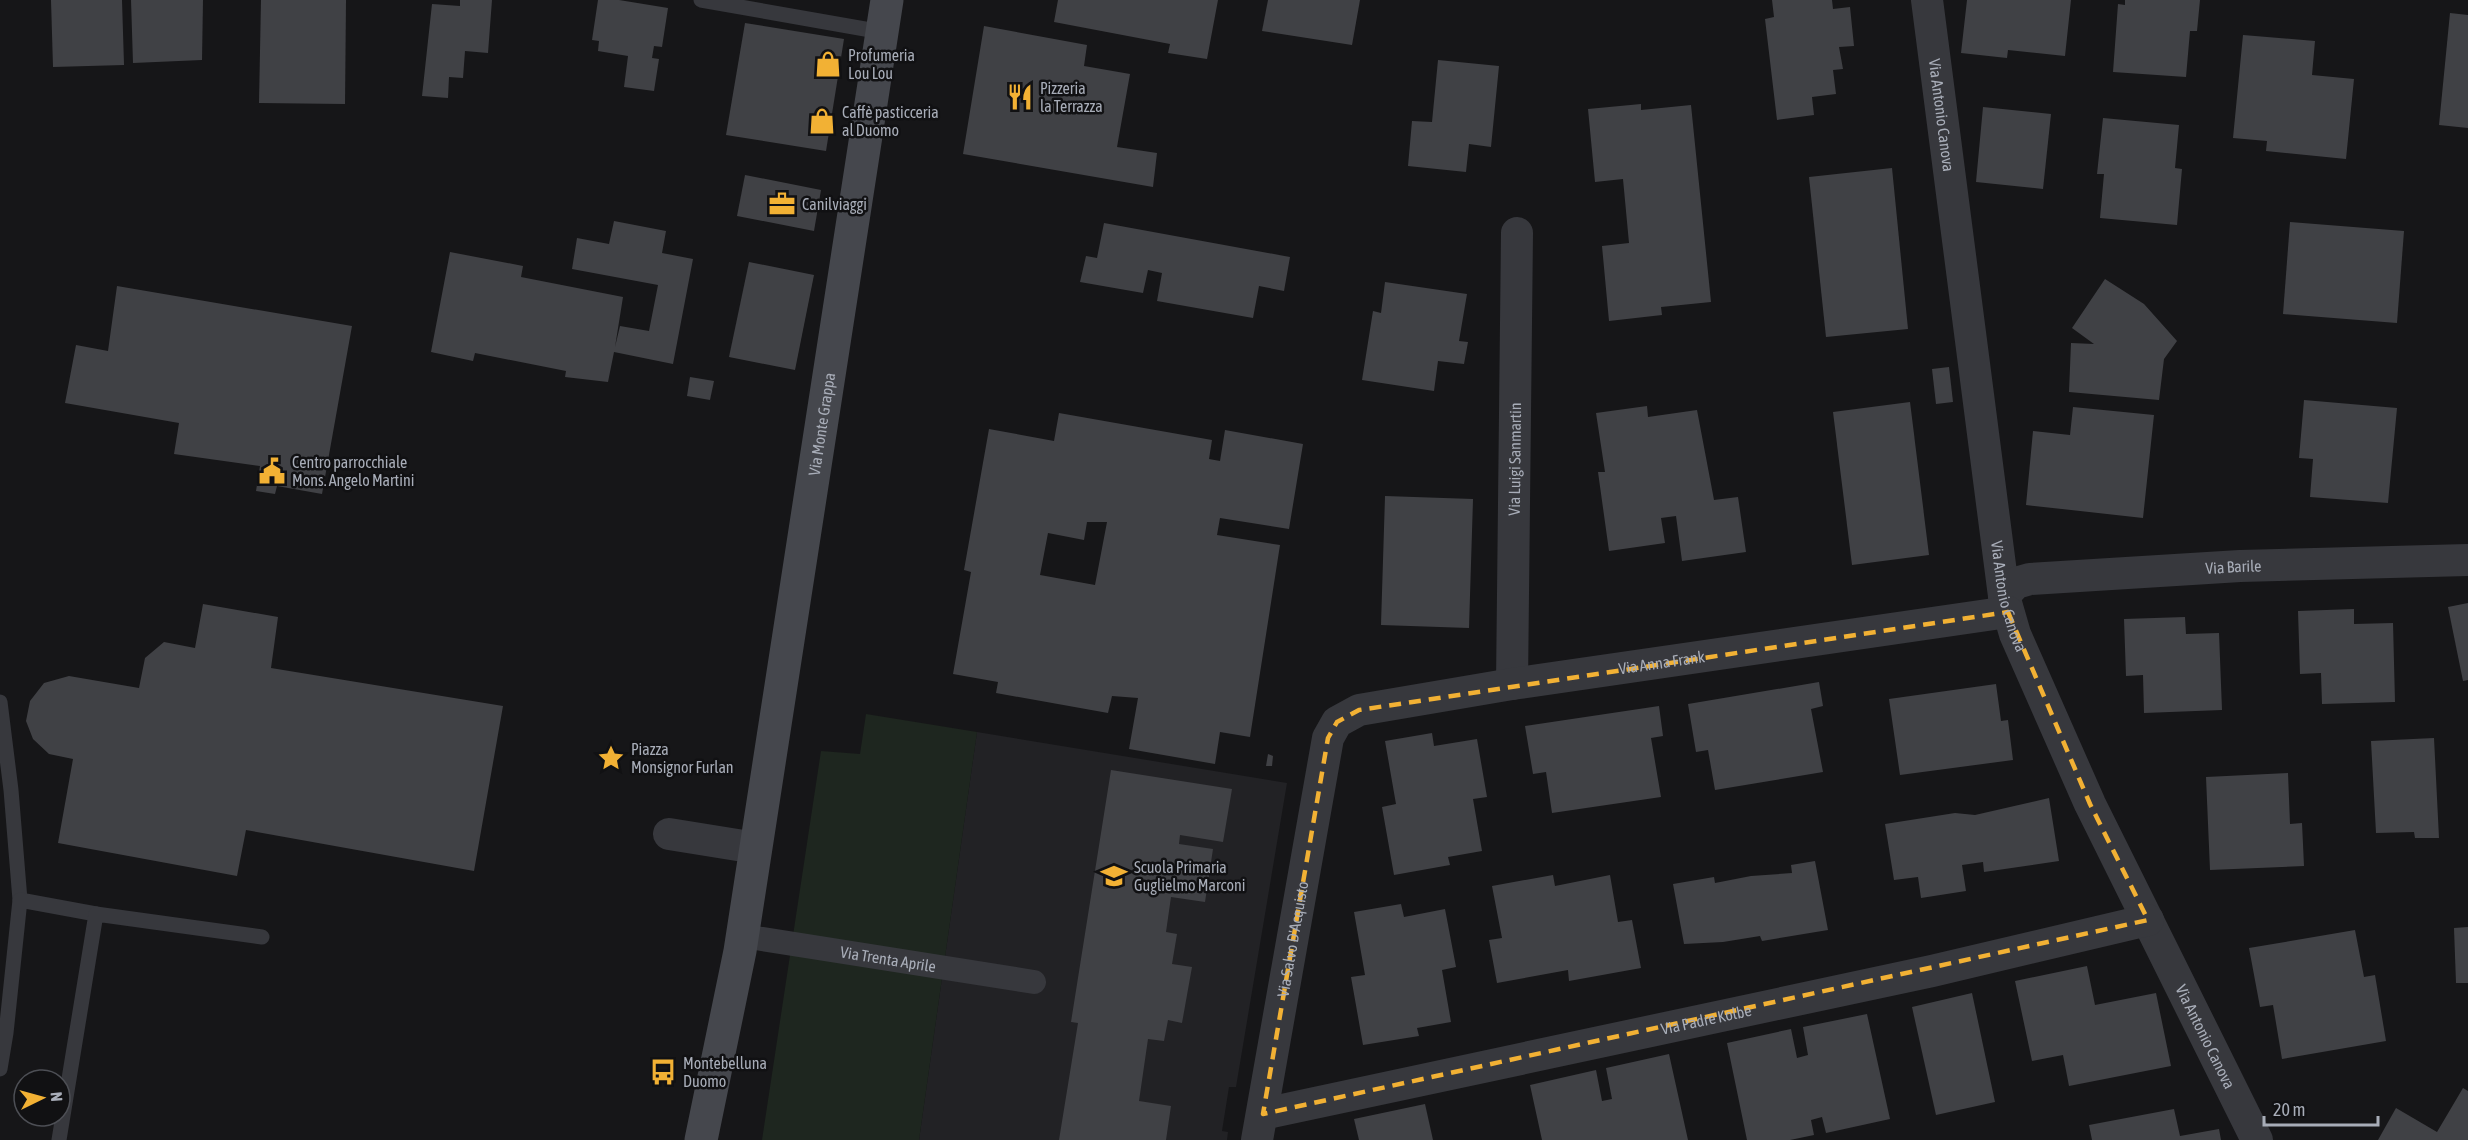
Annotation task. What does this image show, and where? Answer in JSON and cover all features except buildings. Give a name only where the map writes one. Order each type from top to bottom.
[{"type":"main road","name":"Via Monte Grappa","points":[[756,848],[887,0]]},
{"type":"main road","points":[[701,1140],[743,936],[756,848]]},
{"type":"street","name":"Via Antonio Canova","points":[[1927,0],[2006,604],[2014,634],[2090,804],[2257,1140]]},
{"type":"street","name":"Via Luigi Sanmartin","points":[[1512,684],[1517,233]]},
{"type":"street","name":"Via Barile","points":[[2006,604],[2016,583],[2030,579],[2240,566],[2468,560]]},
{"type":"street","name":"Via Anna Frank","points":[[1328,738],[1337,722],[1359,710],[2006,604]]},
{"type":"street","name":"Via Salvo D'Acquisto","points":[[1260,1127],[1328,738]]},
{"type":"street","points":[[669,834],[756,848]]},
{"type":"street","name":"Via Padre Kolbe","points":[[1260,1127],[2148,920]]},
{"type":"street","name":"Via Trenta Aprile","points":[[743,936],[1034,982]]},
{"type":"lane","points":[[701,0],[882,32]]},
{"type":"lane","points":[[0,702],[11,790],[20,900],[0,1069]]},
{"type":"lane","points":[[20,900],[96,914],[262,937]]},
{"type":"lane","points":[[59,1140],[96,914]]},
{"type":"highlighted area","points":[[2008,612],[2090,804],[2148,920],[1263,1114],[1328,738],[1337,722],[1359,710]]},
{"type":"shaded area","points":[[866,714],[977,732],[919,1140],[762,1140],[821,751],[860,754]]},
{"type":"shaded area","name":"Scuola Primaria Guglielmo Marconi","points":[[977,732],[1287,783],[1236,1087],[1229,1087],[1222,1131],[1228,1132],[1227,1140],[919,1140]]},
{"type":"place","name":"Profumeria Lou Lou","points":[[828,64]]},
{"type":"place","name":"Pizzeria la Terrazza","points":[[1020,97]]},
{"type":"place","name":"Caffè pasticceria al Duomo","points":[[822,121]]},
{"type":"place","name":"Canilviaggi","points":[[782,204]]},
{"type":"place","name":"Centro parrocchiale Mons. Angelo Martini","points":[[272,471]]},
{"type":"place","name":"Piazza Monsignor Furlan","points":[[611,758]]},
{"type":"place","name":"Scuola Primaria Guglielmo Marconi","points":[[1114,876]]},
{"type":"place","name":"Montebelluna Duomo","points":[[663,1072]]}]
